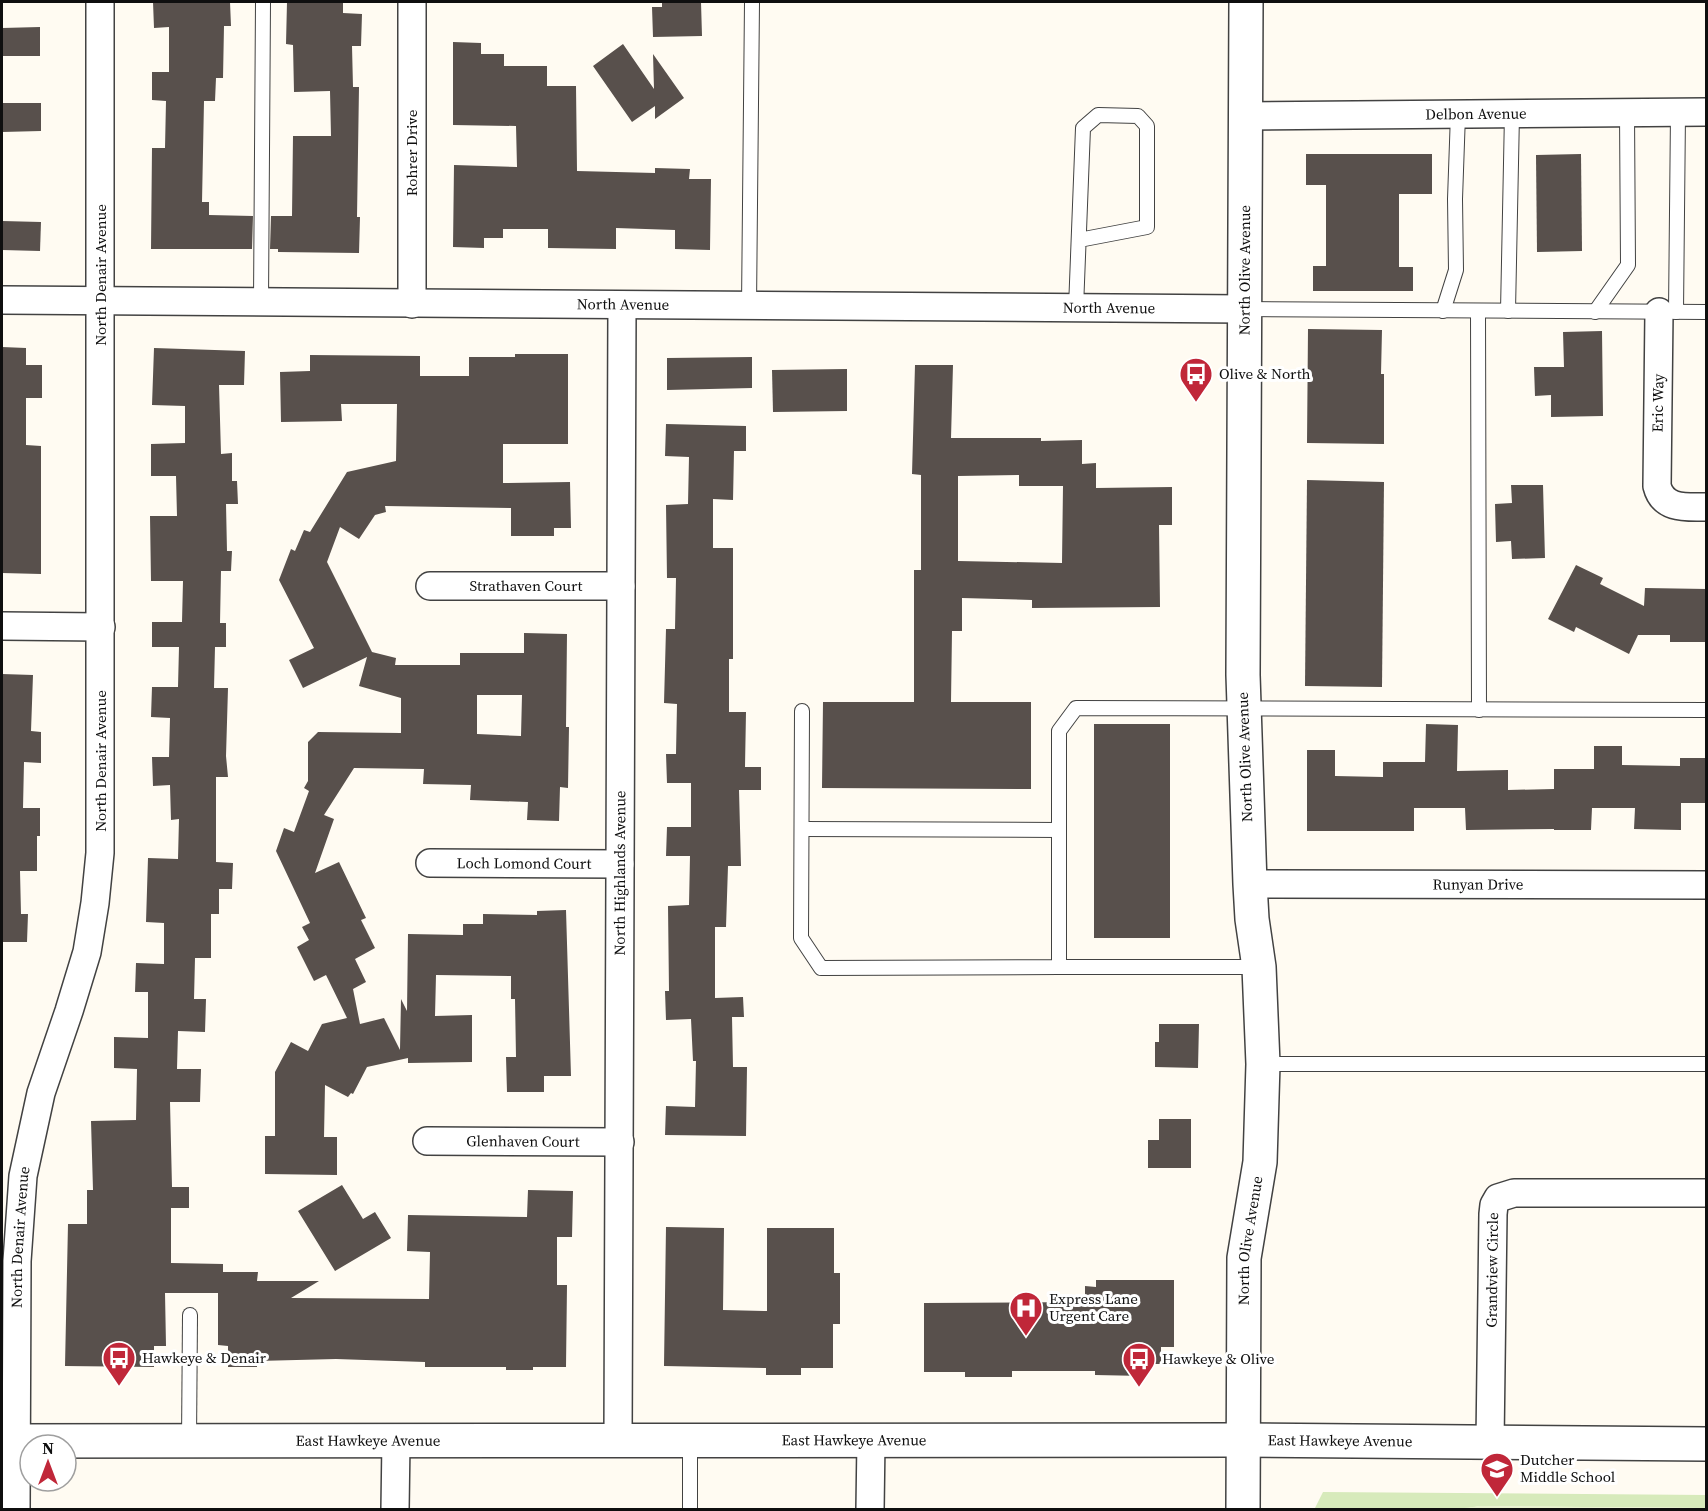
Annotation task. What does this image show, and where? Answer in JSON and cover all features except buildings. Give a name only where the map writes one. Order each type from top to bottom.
[{"type":"street","name":"North Denair Avenue","points":[[16,1509],[9,1441],[16,1261],[23,1176],[41,1093],[73,1001],[87,952],[98,878],[101,828],[100,2]]},
{"type":"street","name":"Rohrer Drive","points":[[412,2],[412,304]]},
{"type":"street","name":"North Olive Avenue","points":[[1243,1509],[1245,1258],[1260,1162],[1263,1064],[1259,967],[1250,884],[1244,709],[1246,2]]},
{"type":"street","name":"Delbon Avenue","points":[[1245,116],[1707,112]]},
{"type":"street","name":"North Avenue","points":[[2,300],[1244,309]]},
{"type":"street","name":"North Highlands Avenue","points":[[618,1441],[622,305]]},
{"type":"street","name":"Eric Way","points":[[1667,312],[1657,486],[1659,494],[1672,505],[1707,507]]},
{"type":"street","name":"Strathaven Court","points":[[430,586],[621,586]]},
{"type":"street","points":[[2,626],[101,627]]},
{"type":"street","name":"Loch Lomond Court","points":[[430,864],[620,864]]},
{"type":"street","name":"Runyan Drive","points":[[1250,884],[1707,885]]},
{"type":"street","name":"Glenhaven Court","points":[[427,1140],[620,1142]]},
{"type":"street","name":"Grandview Circle","points":[[1491,1442],[1493,1215],[1494,1205],[1498,1198],[1514,1193],[1707,1193]]},
{"type":"street","points":[[870,1509],[871,1440]]},
{"type":"street","name":"East Hawkeye Avenue","points":[[9,1441],[1243,1440],[1707,1444]]},
{"type":"street","points":[[395,1509],[396,1441]]},
{"type":"lane","points":[[261,302],[263,2]]},
{"type":"lane","points":[[748,306],[752,2]]},
{"type":"lane","points":[[1595,312],[1628,265],[1627,113]]},
{"type":"lane","points":[[1667,312],[1678,113]]},
{"type":"lane","points":[[1443,312],[1456,270],[1455,200],[1458,114]]},
{"type":"lane","points":[[1508,312],[1512,114]]},
{"type":"lane","points":[[1076,308],[1083,128],[1098,115],[1138,116],[1147,126],[1147,227],[1079,240]]},
{"type":"lane","points":[[1244,309],[1707,312]]},
{"type":"lane","points":[[1478,312],[1479,710]]},
{"type":"lane","points":[[1059,967],[1059,731],[1076,708],[1707,710]]},
{"type":"lane","points":[[802,711],[801,938],[821,968],[1259,967]]},
{"type":"lane","points":[[802,829],[1059,830]]},
{"type":"lane","points":[[1263,1064],[1707,1064]]},
{"type":"lane","points":[[189,1441],[190,1315]]},
{"type":"lane","points":[[690,1441],[690,1509]]},
{"type":"green space","points":[[1323,1492],[1706,1495],[1706,1508],[1480,1506],[1457,1510],[1314,1510]]},
{"type":"green space","points":[[1480,1506],[1706,1508],[1706,1509],[1457,1509]]},
{"type":"place","name":"Olive & North","points":[[1196,403]]},
{"type":"place","name":"Express Lane Urgent Care","points":[[1026,1337]]},
{"type":"place","name":"Hawkeye & Denair","points":[[119,1387]]},
{"type":"place","name":"Hawkeye & Olive","points":[[1139,1388]]},
{"type":"place","name":"Dutcher Middle School","points":[[1497,1498]]}]
